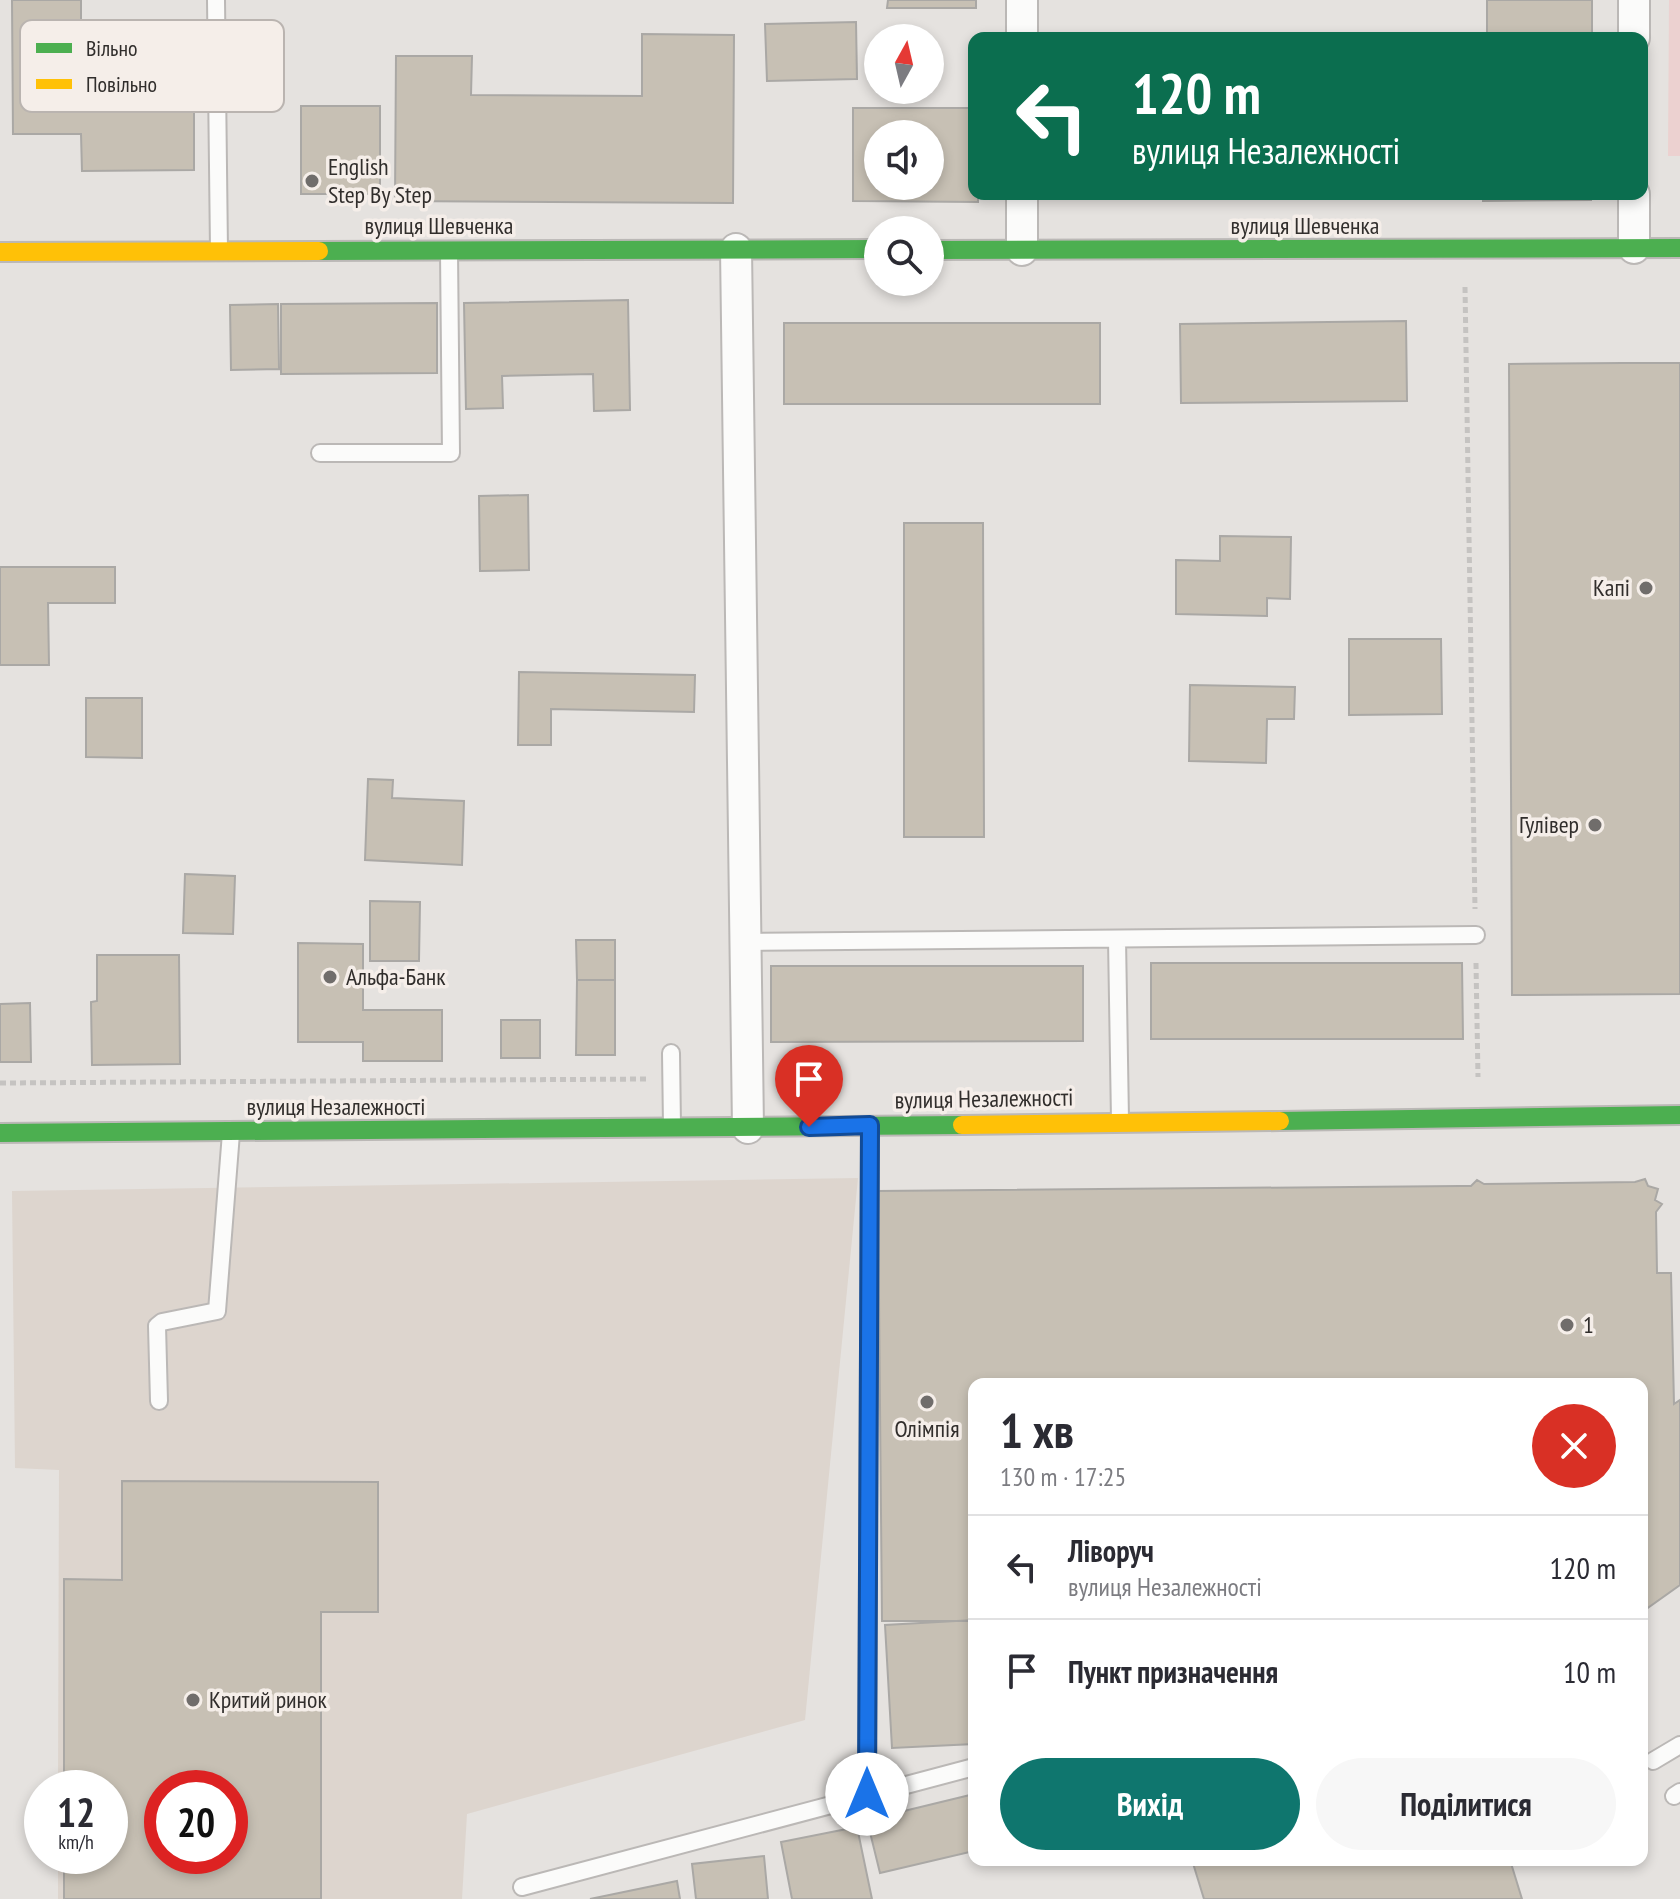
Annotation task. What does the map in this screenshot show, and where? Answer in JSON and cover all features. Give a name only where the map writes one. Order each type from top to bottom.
[{"type":"street","points":[[1022,0],[1022,32]]},
{"type":"street","points":[[1634,0],[1634,32]]},
{"type":"street","points":[[1022,200],[1022,250]]},
{"type":"street","points":[[1634,200],[1634,248]]},
{"type":"street","name":"вулиця Шевченка","points":[[944,250],[1680,248]]},
{"type":"street","points":[[736,249],[748,1128]]},
{"type":"street","name":"вулиця Шевченка","points":[[0,252],[864,249]]},
{"type":"street","name":"вулиця Незалежності","points":[[0,1133],[748,1128],[1680,1115]]},
{"type":"lane","points":[[216,0],[216,20]]},
{"type":"lane","points":[[217,112],[219,251]]},
{"type":"lane","points":[[320,453],[451,453],[449,250]]},
{"type":"lane","points":[[745,942],[1476,935]]},
{"type":"lane","points":[[1117,939],[1120,1121]]},
{"type":"lane","points":[[671,1053],[672,1128]]},
{"type":"lane","points":[[867,1794],[870,1125]]},
{"type":"lane","points":[[159,1401],[157,1326],[162,1322],[217,1311],[231,1131]]},
{"type":"lane","points":[[1653,1761],[1680,1745]]},
{"type":"lane","points":[[522,1887],[968,1769]]},
{"type":"path","points":[[1465,250],[1479,1116]]},
{"type":"path","points":[[0,1083],[672,1079]]},
{"type":"shaded area","points":[[1669,0],[1680,0],[1680,156],[1668,156]]},
{"type":"shaded area","points":[[858,1178],[805,1720],[467,1814],[462,1899],[58,1899],[58,1874],[128,1874],[128,1770],[58,1770],[59,1470],[15,1468],[12,1191]]},
{"type":"building","points":[[12,0],[81,0],[81,20],[20,20],[20,112],[194,112],[194,170],[82,171],[81,134],[13,134]]},
{"type":"building","points":[[888,0],[976,0],[976,8],[887,8]]},
{"type":"building","points":[[1487,0],[1592,0],[1592,32],[1487,32]]},
{"type":"building","points":[[856,22],[857,79],[767,81],[765,24]]},
{"type":"building","points":[[642,34],[734,35],[733,203],[395,201],[396,56],[472,56],[471,95],[642,96]]},
{"type":"building","points":[[301,106],[380,106],[380,194],[301,194]]},
{"type":"building","points":[[853,108],[968,108],[968,200],[978,200],[853,201]]},
{"type":"building","points":[[1483,200],[1591,200],[1483,201]]},
{"type":"building","points":[[628,300],[630,410],[594,411],[593,374],[502,376],[503,408],[466,409],[464,303]]},
{"type":"building","points":[[437,303],[437,373],[281,374],[281,304]]},
{"type":"building","points":[[278,304],[279,369],[231,370],[230,305]]},
{"type":"building","points":[[1406,321],[1407,401],[1181,403],[1180,324]]},
{"type":"building","points":[[784,323],[1100,323],[1100,404],[784,404]]},
{"type":"building","name":"Гулівер","points":[[1680,363],[1680,994],[1512,995],[1509,364]]},
{"type":"building","points":[[528,495],[529,570],[480,571],[479,496]]},
{"type":"building","points":[[904,523],[983,523],[984,837],[904,837]]},
{"type":"building","points":[[1220,536],[1291,537],[1290,599],[1267,598],[1267,616],[1176,614],[1176,560],[1220,561]]},
{"type":"building","points":[[0,567],[115,567],[115,603],[48,603],[49,665],[0,665]]},
{"type":"building","points":[[1349,639],[1441,639],[1442,714],[1349,715]]},
{"type":"building","points":[[519,672],[695,675],[694,712],[551,709],[551,745],[518,745]]},
{"type":"building","points":[[1190,685],[1295,687],[1294,719],[1267,719],[1266,763],[1189,761]]},
{"type":"building","points":[[86,698],[142,698],[142,758],[86,757]]},
{"type":"building","points":[[368,779],[393,780],[392,798],[464,801],[462,865],[365,860]]},
{"type":"building","points":[[185,874],[235,876],[233,934],[183,933]]},
{"type":"building","points":[[370,901],[420,902],[419,961],[370,961]]},
{"type":"building","points":[[576,940],[615,940],[615,980],[577,980]]},
{"type":"building","points":[[298,943],[363,944],[363,1010],[442,1010],[442,1061],[363,1061],[363,1042],[298,1042]]},
{"type":"building","points":[[97,955],[179,955],[180,1064],[92,1065],[91,1002],[97,1001]]},
{"type":"building","points":[[1151,963],[1462,963],[1463,1039],[1151,1039]]},
{"type":"building","points":[[771,966],[1083,966],[1083,1041],[771,1042]]},
{"type":"building","points":[[577,980],[615,980],[615,1055],[576,1055]]},
{"type":"building","points":[[30,1003],[31,1062],[0,1062],[0,1004]]},
{"type":"building","points":[[501,1020],[540,1020],[540,1058],[501,1058]]},
{"type":"building","name":"Олімпія","points":[[1645,1179],[1648,1186],[1658,1189],[1655,1200],[1662,1204],[1656,1212],[1657,1273],[1671,1273],[1674,1404],[1680,1400],[1680,1585],[1648,1608],[1648,1378],[968,1378],[968,1621],[882,1621],[878,1191],[1471,1186],[1477,1180],[1484,1184],[1635,1182]]},
{"type":"building","name":"Критий ринок","points":[[122,1481],[378,1482],[378,1612],[321,1612],[321,1899],[64,1899],[64,1874],[128,1874],[128,1770],[64,1770],[64,1579],[122,1580]]},
{"type":"building","points":[[968,1620],[968,1744],[892,1748],[885,1625]]},
{"type":"building","points":[[968,1795],[968,1852],[880,1873],[867,1820]]},
{"type":"building","points":[[857,1827],[872,1899],[792,1899],[781,1842]]},
{"type":"building","points":[[764,1856],[768,1899],[696,1899],[692,1864]]},
{"type":"building","points":[[1194,1866],[1512,1866],[1522,1899],[1204,1899]]},
{"type":"building","points":[[677,1881],[680,1899],[590,1899]]},
{"type":"traffic: fast","points":[[944,250],[1680,248]]},
{"type":"traffic: fast","points":[[319,251],[864,249]]},
{"type":"traffic: fast","points":[[1280,1121],[1680,1115]]},
{"type":"traffic: fast","points":[[0,1133],[962,1125]]},
{"type":"traffic: slow","points":[[0,252],[319,251]]},
{"type":"traffic: slow","points":[[962,1125],[1280,1121]]},
{"type":"place","name":"English Step By Step","points":[[312,181]]},
{"type":"place","name":"Капі","points":[[1646,588]]},
{"type":"place","name":"Гулівер","points":[[1595,825]]},
{"type":"place","name":"Альфа-Банк","points":[[330,977]]},
{"type":"place","name":"1","points":[[1567,1325]]},
{"type":"place","name":"Олімпія","points":[[927,1402]]},
{"type":"place","name":"Критий ринок","points":[[193,1700]]},
{"type":"route","points":[[809,1127],[870,1125],[867,1794]]}]
